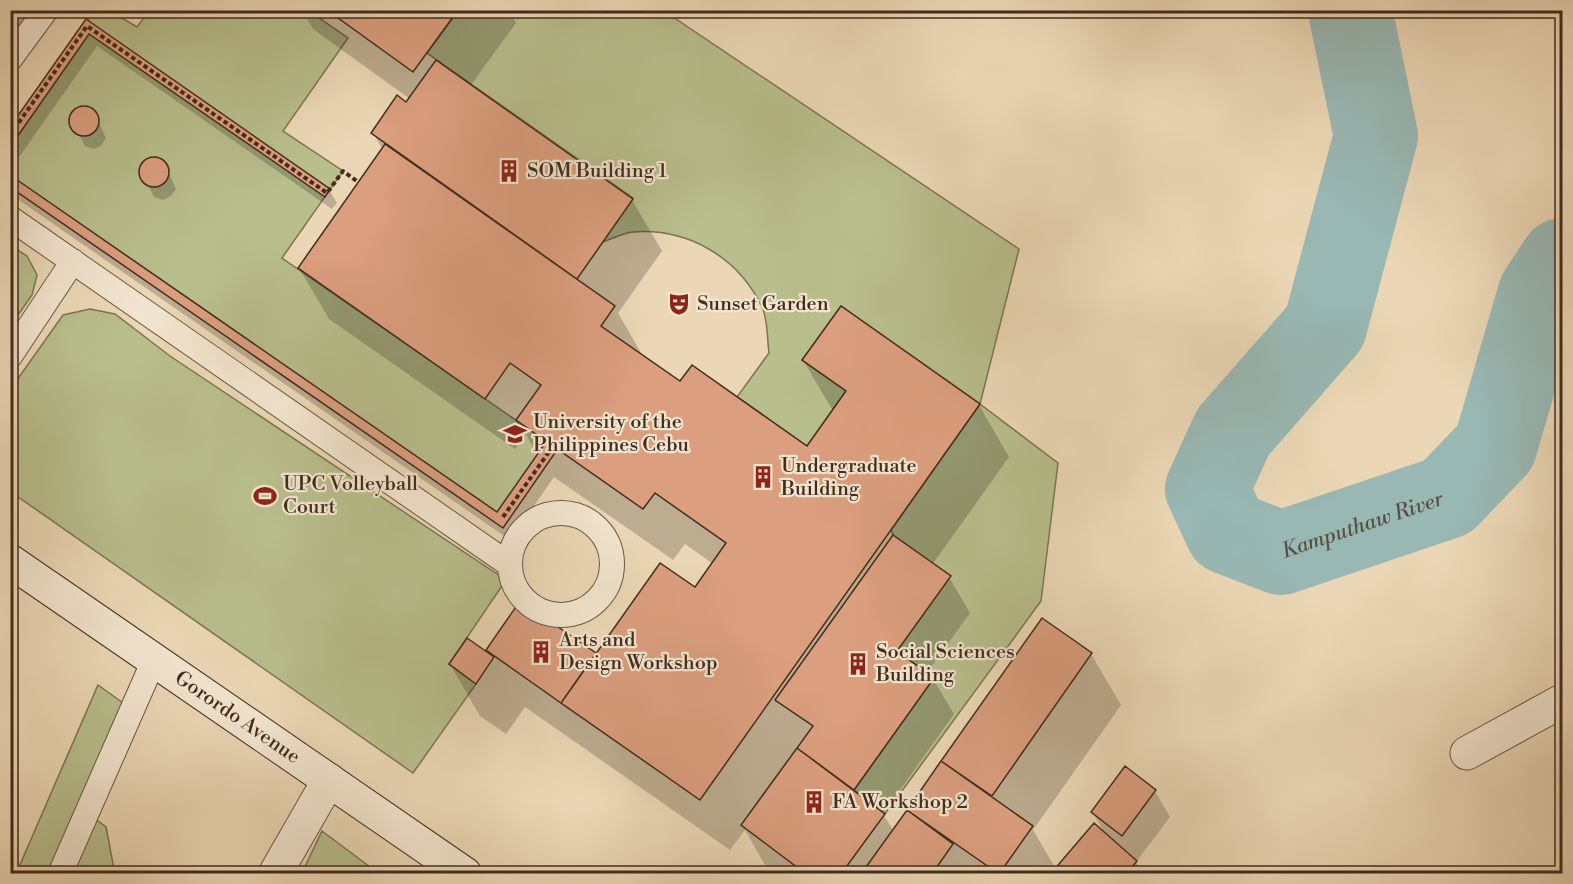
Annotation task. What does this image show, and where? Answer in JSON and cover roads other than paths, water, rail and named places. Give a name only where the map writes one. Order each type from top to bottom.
[{"type":"main road","name":"Gorordo Avenue","points":[[10,561],[465,873]]},
{"type":"main road","points":[[1467,753],[1563,701]]},
{"type":"main road","points":[[275,873],[329,780]]},
{"type":"lane","points":[[10,59],[46,10]]},
{"type":"lane","points":[[10,218],[510,565],[516,589],[526,602],[541,611],[556,615],[573,614],[588,607],[600,597],[609,582],[612,566],[610,550],[603,534],[591,522],[575,515],[557,513],[540,517],[526,526],[515,540],[510,565]]},
{"type":"lane","points":[[10,356],[73,261]]},
{"type":"lane","points":[[60,873],[154,660]]},
{"type":"waterway","name":"Kamputhaw River","points":[[1350,10],[1376,136],[1325,327],[1233,432],[1207,489],[1227,532],[1281,553],[1447,497],[1495,447],[1540,293],[1562,260]]},
{"type":"place","name":"SOM Building 1","points":[[509,171]]},
{"type":"place","name":"Sunset Garden","points":[[679,304]]},
{"type":"place","name":"University of the Philippines Cebu","points":[[515,434]]},
{"type":"place","name":"Undergraduate Building","points":[[763,477]]},
{"type":"place","name":"UPC Volleyball Court","points":[[265,496]]},
{"type":"place","name":"Arts and Design Workshop","points":[[541,652]]},
{"type":"place","name":"Social Sciences Building","points":[[858,664]]},
{"type":"place","name":"FA Workshop 2","points":[[814,802]]}]
